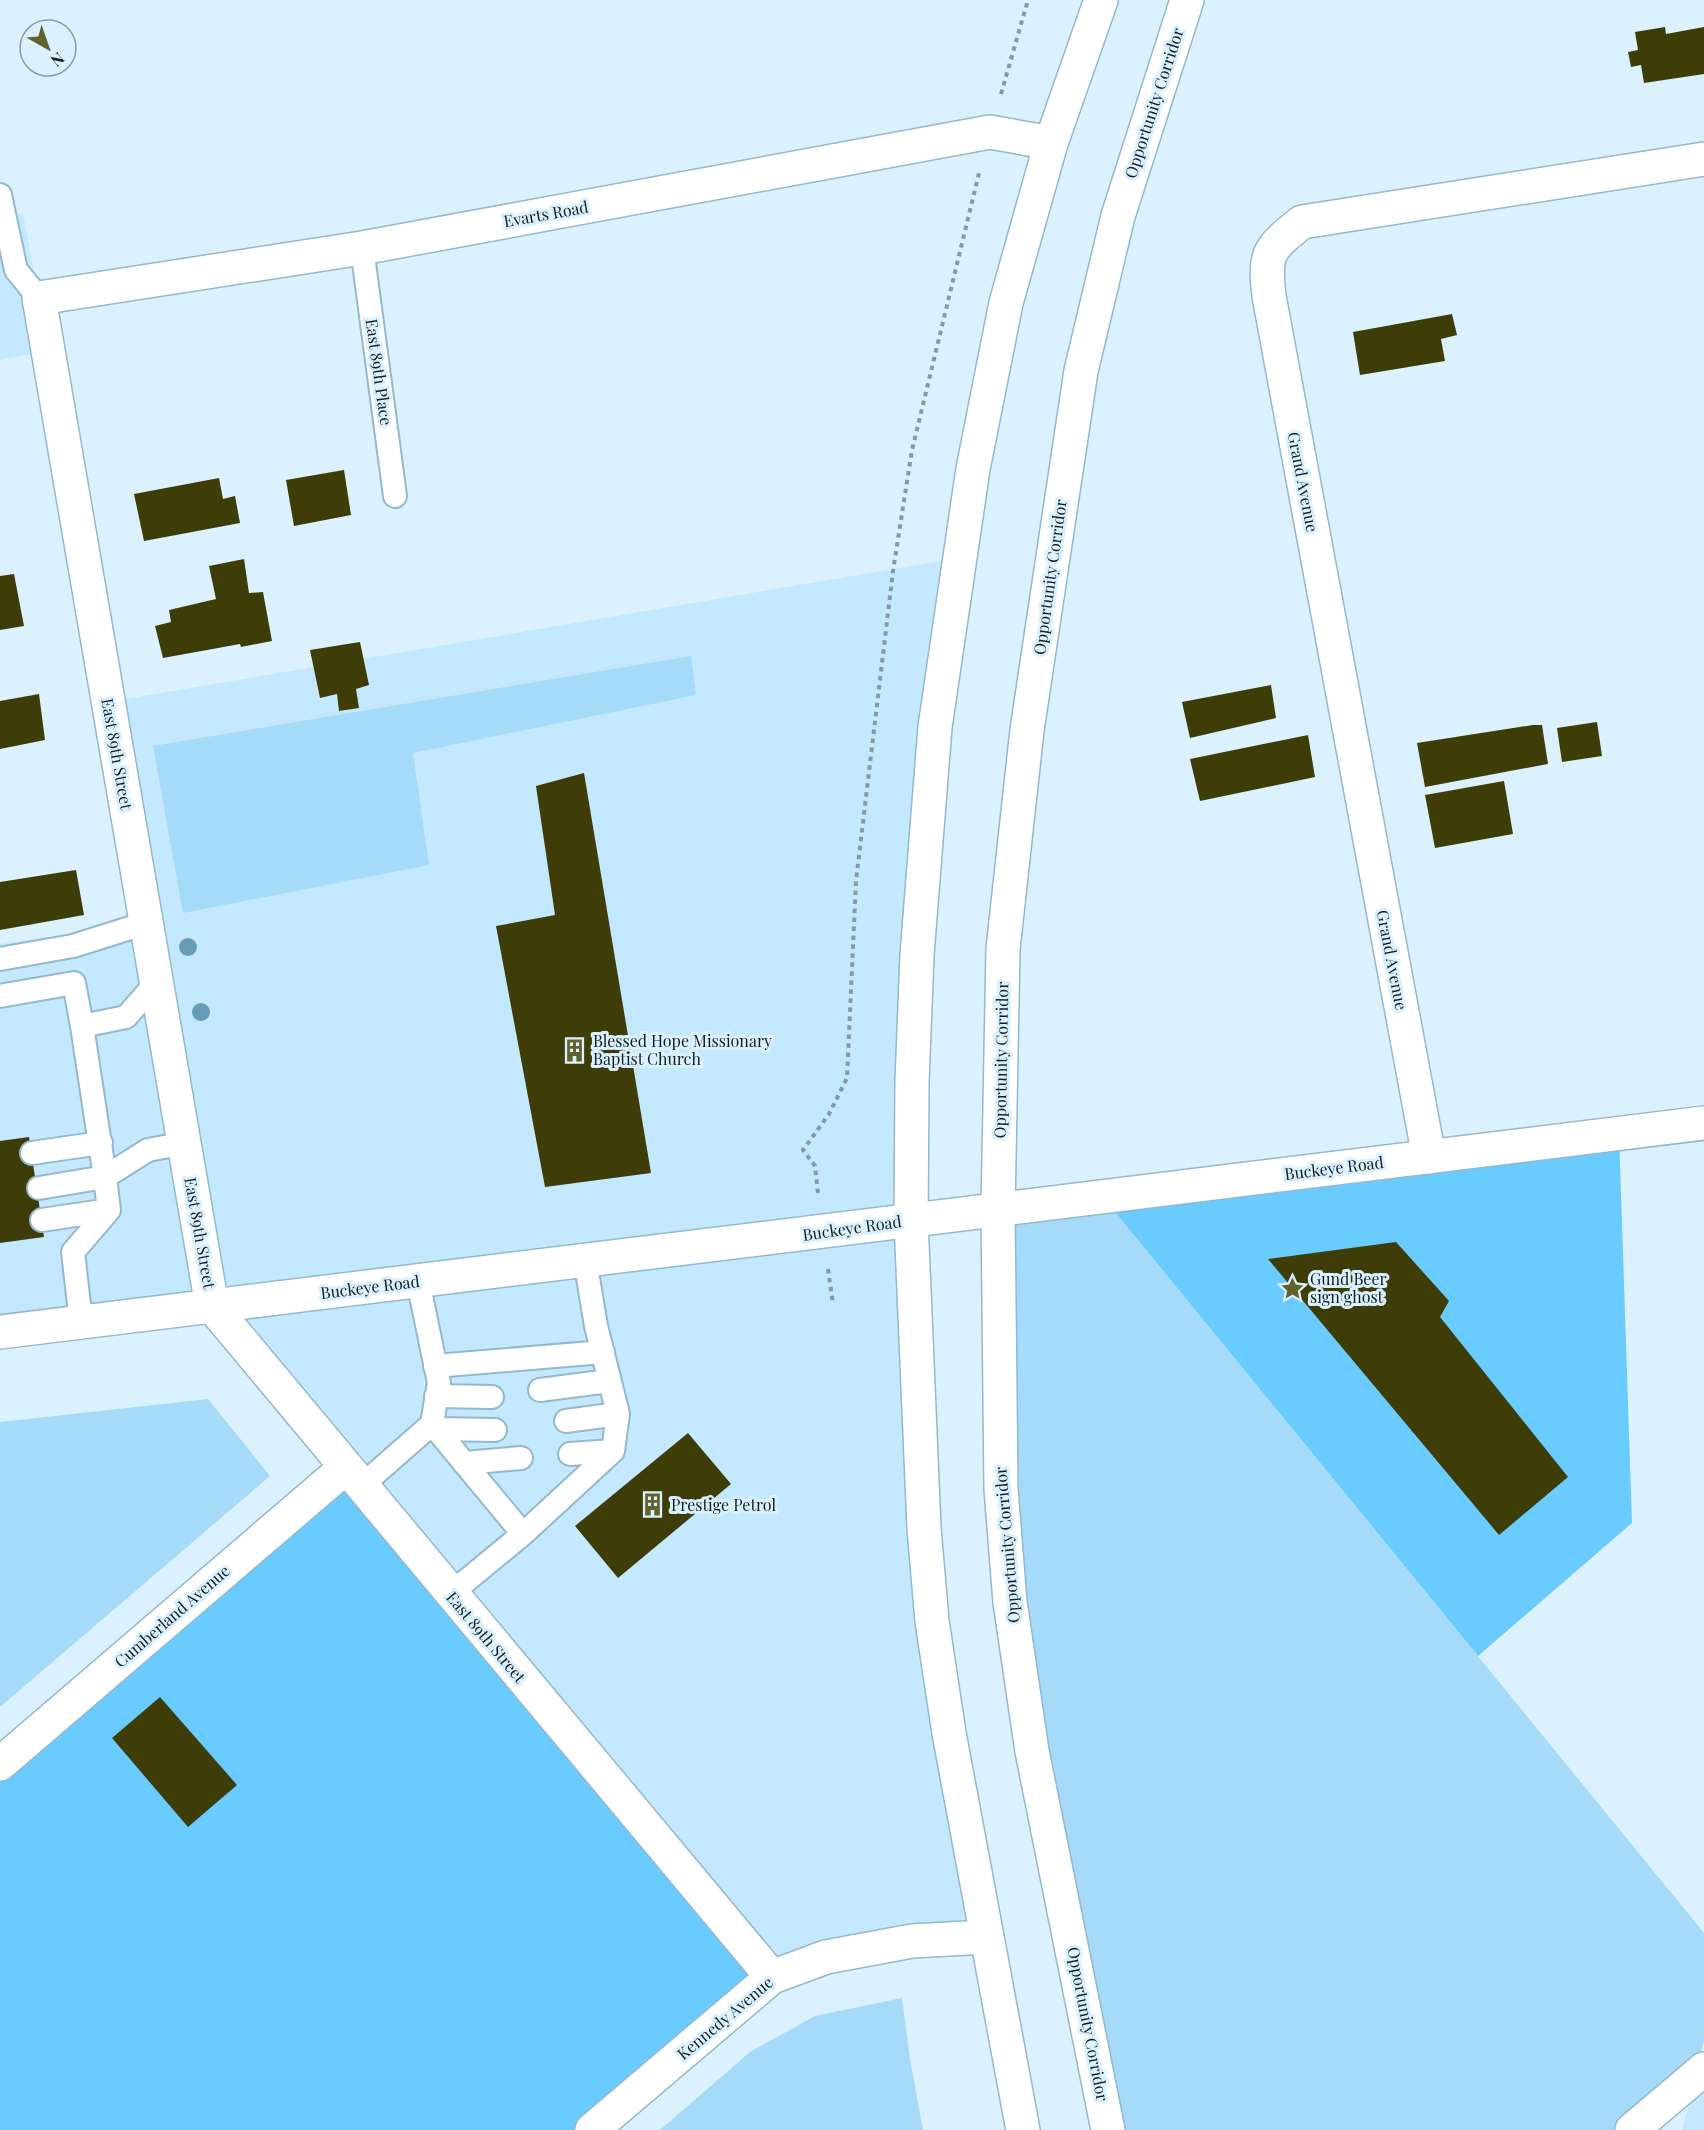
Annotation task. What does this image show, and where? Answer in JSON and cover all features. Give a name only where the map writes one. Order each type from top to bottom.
[{"type":"main road","points":[[1023,2130],[949,1733],[932,1621],[924,1528],[911,1220],[917,955],[941,682],[973,469],[1006,303],[1051,143],[1101,0]]},
{"type":"main road","name":"Opportunity Corridor","points":[[1108,2130],[1032,1751],[1010,1602],[1001,1489],[998,1209],[1003,949],[1014,831],[1027,730],[1081,371],[1118,216],[1187,0]]},
{"type":"main road","name":"Evarts Road","points":[[39,298],[362,248],[990,132],[1051,143]]},
{"type":"main road","name":"Grand Avenue","points":[[1429,1156],[1269,296],[1265,263],[1278,241],[1302,222],[1704,159]]},
{"type":"main road","name":"East 89th Street","points":[[39,298],[212,1306],[352,1478],[772,1977]]},
{"type":"main road","name":"Buckeye Road","points":[[0,1332],[1704,1123]]},
{"type":"main road","name":"Cumberland Avenue","points":[[0,1764],[352,1478]]},
{"type":"main road","name":"Kennedy Avenue","points":[[592,2130],[772,1977],[826,1957],[912,1941],[986,1937]]},
{"type":"main road","points":[[1639,2124],[1704,2069]]},
{"type":"lane","points":[[0,195],[16,270],[39,298]]},
{"type":"lane","name":"East 89th Place","points":[[362,248],[395,496]]},
{"type":"lane","points":[[0,958],[73,946],[146,923]]},
{"type":"lane","points":[[0,996],[74,983],[101,1143],[109,1210],[73,1252],[81,1322]]},
{"type":"lane","points":[[82,1026],[126,1017],[156,983]]},
{"type":"lane","points":[[33,1153],[101,1143]]},
{"type":"lane","points":[[39,1188],[105,1177],[148,1150],[184,1143]]},
{"type":"lane","points":[[42,1220],[109,1210]]},
{"type":"lane","points":[[450,1594],[523,1534],[613,1451],[618,1414],[609,1381],[585,1260]]},
{"type":"lane","points":[[417,1281],[439,1383],[434,1426],[523,1534]]},
{"type":"lane","points":[[435,1366],[603,1352]]},
{"type":"lane","points":[[540,1390],[609,1381]]},
{"type":"lane","points":[[436,1396],[492,1397]]},
{"type":"lane","points":[[566,1421],[618,1414]]},
{"type":"lane","points":[[352,1478],[434,1426],[495,1430]]},
{"type":"lane","points":[[570,1454],[613,1451]]},
{"type":"lane","points":[[464,1464],[521,1458]]},
{"type":"path","points":[[1008,71],[1028,0]]},
{"type":"path","points":[[815,1166],[803,1150],[830,1114],[847,1078],[856,881],[892,571],[912,450],[971,201]]},
{"type":"shaded area","points":[[23,213],[48,351],[0,360],[0,218]]},
{"type":"shaded area","points":[[959,558],[926,827],[924,1528],[986,1937],[772,1977],[212,1306],[0,1332],[0,944],[146,923],[108,702]]},
{"type":"shaded area","points":[[691,656],[696,695],[413,753],[429,865],[183,913],[153,746]]},
{"type":"shaded area","points":[[1619,1133],[1632,1523],[1478,1656],[1102,1196]]},
{"type":"shaded area","points":[[1102,1196],[1704,1933],[1704,2041],[1692,2079],[1632,2130],[1108,2130],[1032,1751],[998,1210]]},
{"type":"shaded area","points":[[208,1399],[270,1476],[0,1707],[0,1422]]},
{"type":"shaded area","points":[[345,1468],[772,1977],[592,2130],[0,2130],[0,1764]]},
{"type":"shaded area","points":[[902,1998],[923,2130],[660,2130],[750,2052],[815,2016]]},
{"type":"shaded area","points":[[1704,2050],[1704,2130],[1682,2130]]},
{"type":"building","points":[[1665,27],[1666,34],[1704,27],[1704,74],[1644,83],[1641,65],[1631,67],[1628,52],[1638,50],[1635,32]]},
{"type":"building","points":[[1452,314],[1457,335],[1441,339],[1445,361],[1360,375],[1353,332]]},
{"type":"building","points":[[344,470],[351,515],[294,526],[286,480]]},
{"type":"building","points":[[219,478],[223,499],[235,496],[240,523],[144,541],[134,494]]},
{"type":"building","points":[[244,559],[249,593],[263,592],[272,641],[241,647],[240,644],[163,658],[155,626],[171,622],[169,610],[216,599],[209,566]]},
{"type":"building","points":[[14,574],[24,626],[0,630],[0,576]]},
{"type":"building","points":[[360,642],[369,685],[356,689],[359,708],[339,711],[337,694],[320,698],[310,650]]},
{"type":"building","points":[[1271,685],[1276,718],[1190,738],[1182,702]]},
{"type":"building","points":[[39,694],[45,740],[0,749],[0,701]]},
{"type":"building","points":[[1597,722],[1602,756],[1562,762],[1557,728]]},
{"type":"building","points":[[1542,725],[1548,764],[1425,787],[1417,743]]},
{"type":"building","points":[[1308,735],[1315,777],[1200,801],[1190,759]]},
{"type":"building","name":"Blessed Hope Missionary Baptist Church","points":[[584,773],[651,1173],[545,1187],[496,926],[555,915],[536,786]]},
{"type":"building","points":[[1504,781],[1513,834],[1435,848],[1425,795]]},
{"type":"building","points":[[76,870],[84,915],[0,930],[0,882]]},
{"type":"building","points":[[29,1137],[44,1237],[0,1243],[0,1141]]},
{"type":"building","points":[[1396,1242],[1449,1301],[1440,1317],[1568,1477],[1499,1535],[1268,1259]]},
{"type":"building","name":"Prestige Petrol","points":[[688,1433],[731,1484],[618,1578],[575,1526]]},
{"type":"building","points":[[160,1697],[237,1785],[188,1827],[112,1738]]},
{"type":"place","name":"Blessed Hope Missionary Baptist Church","points":[[575,1050]]},
{"type":"place","name":"Gund Beer sign ghost","points":[[1292,1288]]},
{"type":"place","name":"Prestige Petrol","points":[[653,1505]]}]
